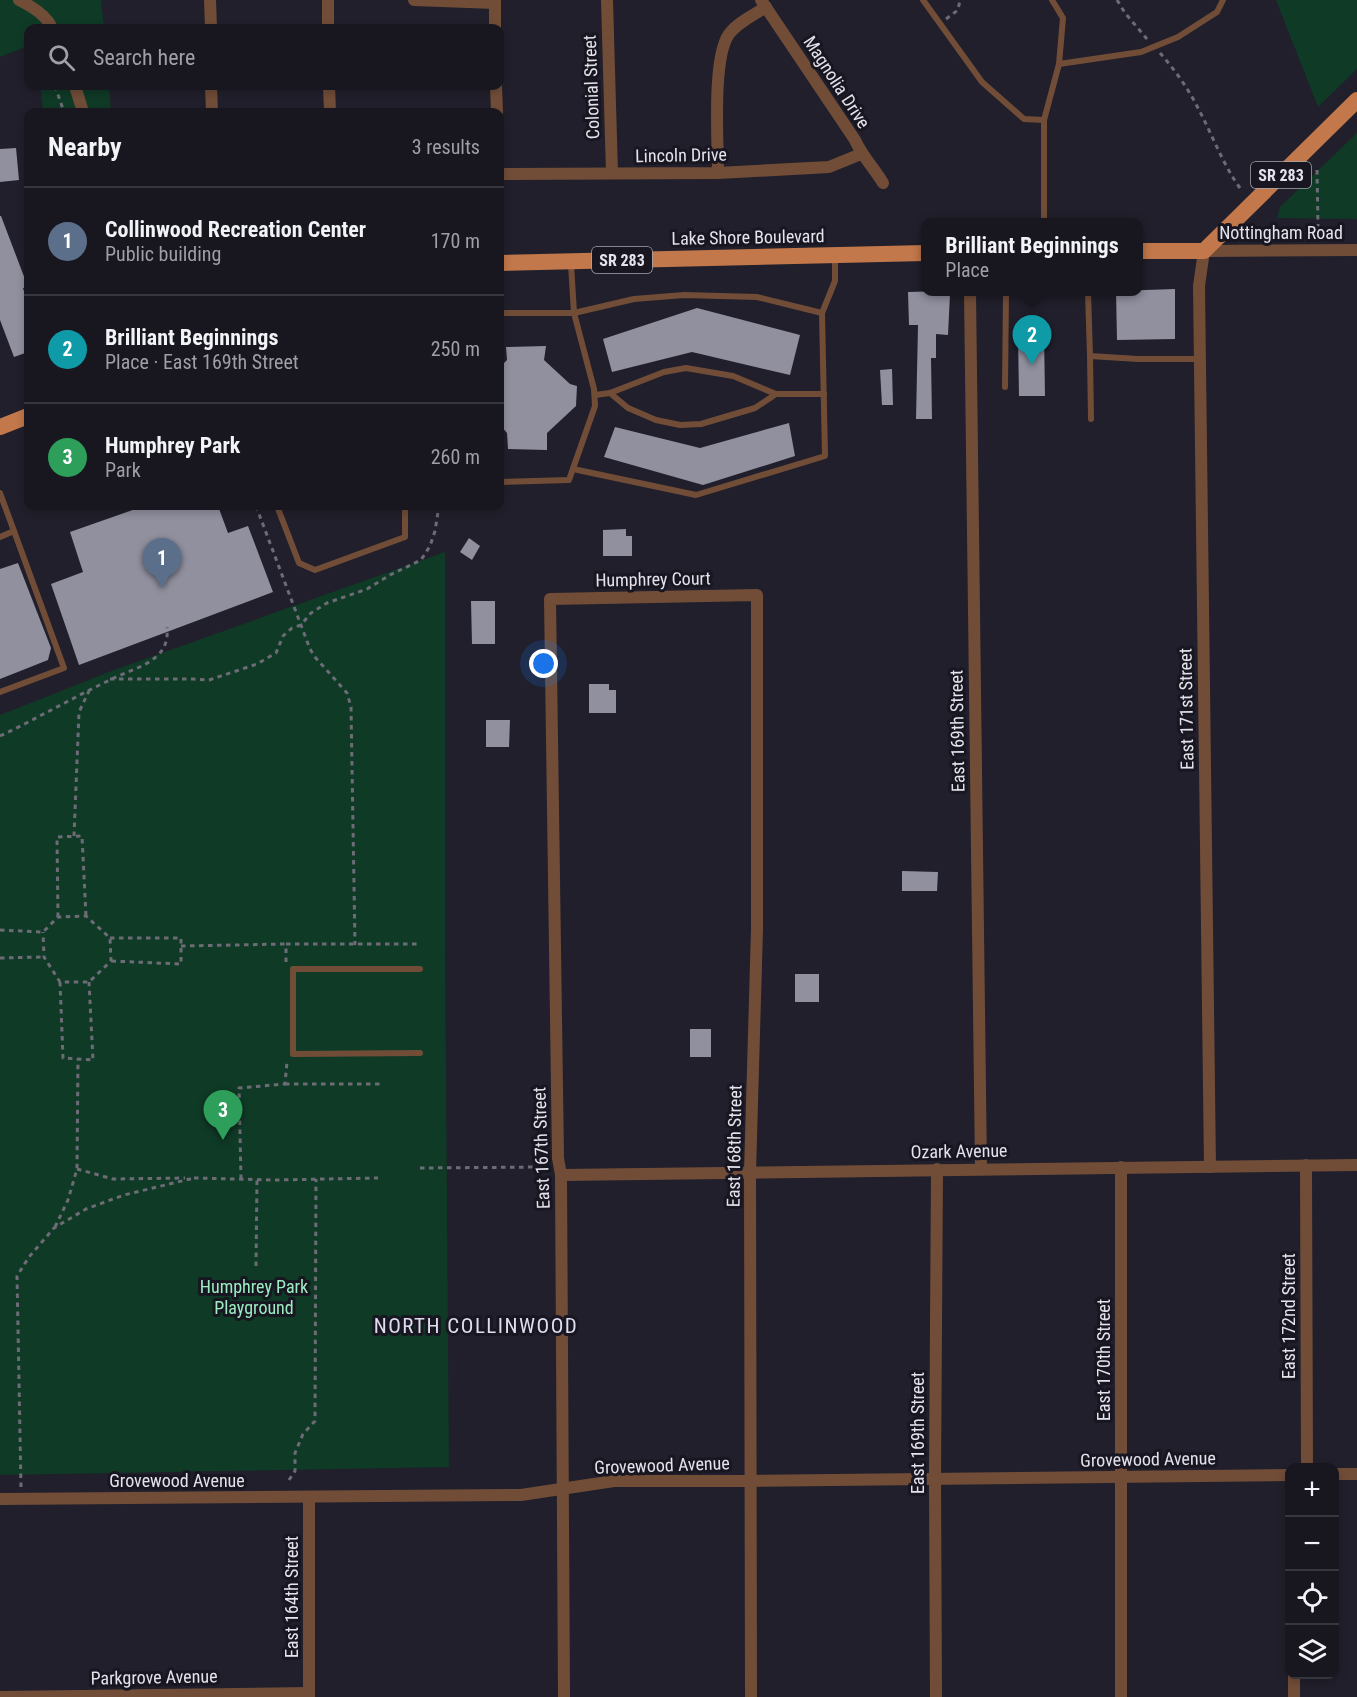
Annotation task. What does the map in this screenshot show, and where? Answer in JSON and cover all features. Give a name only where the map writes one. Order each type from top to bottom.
[{"type":"main road","name":"SR 283","points":[[1204,251],[1357,100]]},
{"type":"main road","points":[[1143,251],[1204,251]]},
{"type":"main road","name":"Lake Shore Boulevard","points":[[504,263],[921,253]]},
{"type":"main road","points":[[0,427],[24,418]]},
{"type":"street","points":[[19,0],[47,19],[50,24]]},
{"type":"street","points":[[210,0],[211,24]]},
{"type":"street","points":[[328,0],[328,24]]},
{"type":"street","points":[[414,0],[495,2],[495,24]]},
{"type":"street","name":"Colonial Street","points":[[607,0],[612,172]]},
{"type":"street","points":[[718,173],[717,79],[722,49],[728,36],[736,27],[764,3]]},
{"type":"street","name":"Magnolia Drive","points":[[764,3],[855,140],[861,154],[884,183]]},
{"type":"street","points":[[76,90],[82,108]]},
{"type":"street","points":[[211,90],[212,108]]},
{"type":"street","points":[[329,90],[330,108]]},
{"type":"street","points":[[496,90],[497,108]]},
{"type":"street","name":"Lincoln Drive","points":[[504,174],[718,173],[829,167],[861,154]]},
{"type":"street","name":"Nottingham Road","points":[[1204,251],[1357,250]]},
{"type":"street","name":"East 171st Street","points":[[1204,251],[1199,285],[1210,1167]]},
{"type":"street","name":"East 169th Street","points":[[970,296],[981,1169]]},
{"type":"street","name":"Humphrey Court","points":[[550,599],[757,595]]},
{"type":"street","name":"East 168th Street","points":[[751,1697],[750,1173],[757,929],[757,595]]},
{"type":"street","name":"East 167th Street","points":[[550,599],[558,1158],[561,1175],[564,1697]]},
{"type":"street","name":"East 172nd Street","points":[[1306,1165],[1307,1463]]},
{"type":"street","name":"Ozark Avenue","points":[[561,1175],[1357,1165]]},
{"type":"street","name":"East 170th Street","points":[[1121,1167],[1121,1697]]},
{"type":"street","name":"East 169th Street","points":[[936,1697],[937,1169]]},
{"type":"street","points":[[1339,1474],[1357,1474]]},
{"type":"street","name":"Grovewood Avenue","points":[[0,1499],[521,1495],[614,1481],[1285,1475]]},
{"type":"street","name":"East 164th Street","points":[[309,1497],[309,1695]]},
{"type":"street","points":[[1294,1679],[1294,1697]]},
{"type":"street","name":"Parkgrove Avenue","points":[[0,1696],[309,1695]]},
{"type":"lane","points":[[923,0],[982,82],[1024,119],[1044,120]]},
{"type":"lane","points":[[1044,218],[1044,120],[1059,64],[1063,18],[1052,0]]},
{"type":"lane","points":[[1059,64],[1141,52],[1154,47],[1178,37],[1217,12],[1223,0]]},
{"type":"lane","points":[[573,469],[696,495],[825,456],[822,314],[835,281],[835,255]]},
{"type":"lane","points":[[504,482],[569,480],[595,405],[595,395],[574,313],[571,261]]},
{"type":"lane","points":[[504,313],[574,313],[634,299],[684,296],[757,297],[822,314]]},
{"type":"lane","points":[[1005,387],[1006,296]]},
{"type":"lane","points":[[1088,296],[1091,419]]},
{"type":"lane","points":[[1090,356],[1200,359]]},
{"type":"lane","points":[[595,395],[610,393],[664,372],[686,368],[734,376],[776,394],[824,394]]},
{"type":"lane","points":[[610,393],[628,408],[656,420],[680,425],[701,424],[755,408],[776,394]]},
{"type":"lane","points":[[0,492],[64,668],[0,692]]},
{"type":"lane","points":[[279,510],[299,563],[315,570],[405,537],[405,510]]},
{"type":"lane","points":[[0,537],[14,531]]},
{"type":"lane","points":[[420,969],[293,969],[293,1054],[420,1053]]},
{"type":"path","points":[[940,23],[958,10],[960,0]]},
{"type":"path","points":[[1117,0],[1125,13],[1172,67],[1198,107],[1217,149],[1240,188]]},
{"type":"path","points":[[56,90],[63,108]]},
{"type":"path","points":[[1317,170],[1318,227]]},
{"type":"path","points":[[258,510],[310,649],[347,693],[351,707],[355,945]]},
{"type":"path","points":[[110,679],[209,680],[257,664],[276,653],[283,636],[292,628],[301,625],[311,613],[327,603],[366,589],[421,560],[430,546],[438,510]]},
{"type":"path","points":[[0,736],[157,656],[165,646],[168,636],[167,627]]},
{"type":"path","points":[[74,836],[79,712],[89,691]]},
{"type":"path","points":[[58,917],[57,837],[74,836],[82,836],[86,916]]},
{"type":"path","points":[[60,982],[89,982],[111,961],[181,964],[181,938],[110,938],[86,916],[58,917],[43,932],[44,957],[60,982],[63,1058],[93,1060],[89,982]]},
{"type":"path","points":[[0,930],[43,932]]},
{"type":"path","points":[[110,938],[111,961]]},
{"type":"path","points":[[181,946],[286,944]]},
{"type":"path","points":[[0,958],[44,957]]},
{"type":"path","points":[[21,1499],[17,1276],[29,1257],[54,1228],[69,1200],[77,1169],[78,1059]]},
{"type":"path","points":[[285,1084],[383,1084]]},
{"type":"path","points":[[420,1168],[543,1167]]},
{"type":"path","points":[[77,1169],[112,1179],[378,1178]]},
{"type":"path","points":[[54,1228],[86,1209],[124,1195],[194,1178]]},
{"type":"path","points":[[289,1480],[295,1472],[295,1453],[303,1434],[315,1421],[316,1179]]},
{"type":"path","points":[[256,1266],[257,1180]]},
{"type":"green space","points":[[0,0],[101,0],[104,24],[24,24],[24,48],[0,57]]},
{"type":"green space","points":[[1276,0],[1357,0],[1357,69],[1318,107]]},
{"type":"green space","points":[[40,90],[109,90],[111,108],[43,108]]},
{"type":"green space","points":[[1357,133],[1357,219],[1277,218],[1280,207]]},
{"type":"green space","name":"Humphrey Park Playground","points":[[445,552],[449,1467],[0,1475],[0,715],[114,670]]},
{"type":"building","points":[[16,148],[19,180],[0,182],[0,149]]},
{"type":"building","points":[[1,216],[24,276],[24,353],[14,357],[0,320]]},
{"type":"building","points":[[1175,289],[1175,339],[1117,340],[1116,296],[1143,296],[1143,290]]},
{"type":"building","points":[[908,292],[921,292],[921,296],[950,296],[948,335],[936,334],[936,358],[931,358],[932,419],[916,419],[918,325],[909,325]]},
{"type":"building","points":[[697,308],[800,335],[790,375],[692,352],[612,372],[603,339]]},
{"type":"building","points":[[1044,334],[1045,396],[1019,396],[1018,335]]},
{"type":"building","points":[[546,346],[544,360],[570,384],[577,386],[576,406],[547,433],[547,450],[508,449],[507,433],[504,430],[506,347]]},
{"type":"building","points":[[892,369],[893,405],[882,405],[880,370]]},
{"type":"building","points":[[789,423],[795,456],[703,485],[604,457],[615,427],[700,448]]},
{"type":"building","points":[[133,510],[219,510],[228,533],[248,526],[273,592],[79,665],[51,584],[83,572],[70,532]]},
{"type":"building","points":[[626,529],[626,536],[632,536],[632,556],[603,556],[603,530]]},
{"type":"building","points":[[469,538],[480,546],[472,560],[460,552]]},
{"type":"building","points":[[18,563],[51,648],[48,660],[0,679],[0,569]]},
{"type":"building","points":[[471,601],[495,601],[495,644],[472,644]]},
{"type":"building","points":[[589,684],[609,684],[609,690],[616,690],[616,713],[589,713]]},
{"type":"building","points":[[486,720],[510,720],[509,747],[486,747]]},
{"type":"building","points":[[902,871],[938,872],[937,891],[902,891]]},
{"type":"building","points":[[795,974],[819,974],[819,1002],[795,1002]]},
{"type":"building","points":[[690,1029],[711,1029],[711,1057],[690,1057]]},
{"type":"place","name":"Brilliant Beginnings","points":[[1032,365]]},
{"type":"place","name":"Collinwood Recreation Center","points":[[162,588]]},
{"type":"place","name":"Humphrey Park","points":[[223,1140]]},
{"type":"district","name":"NORTH COLLINWOOD","points":[[476,1326]]}]
